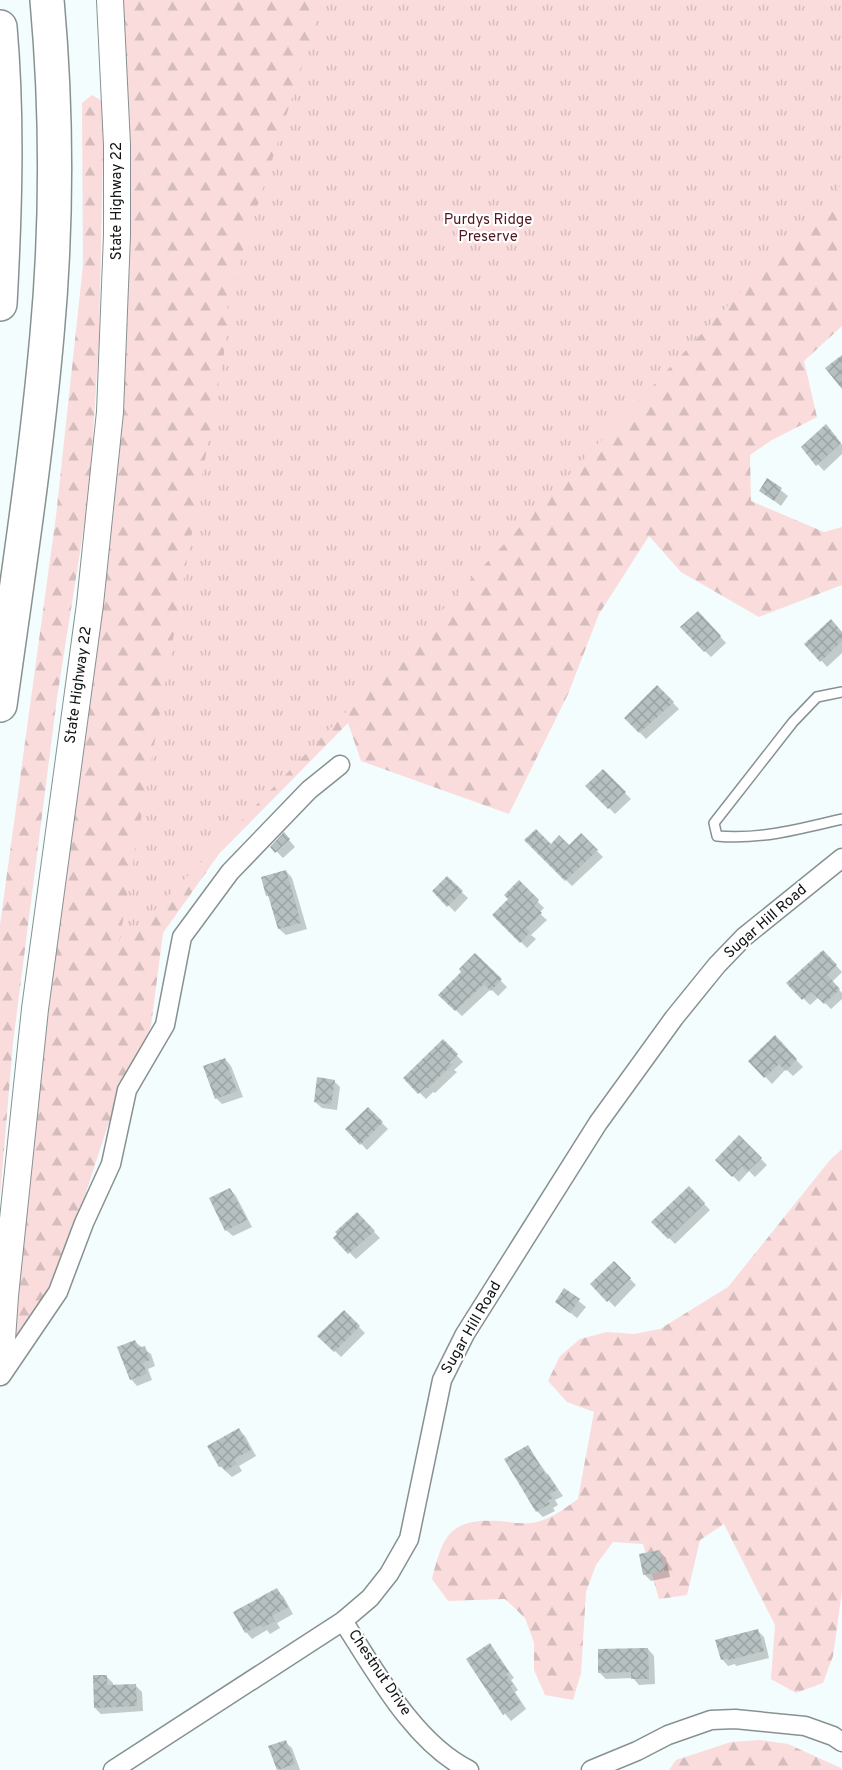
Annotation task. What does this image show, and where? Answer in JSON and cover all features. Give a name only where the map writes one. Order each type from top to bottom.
[{"type":"highway","points":[[0,705],[36,435],[48,323],[53,234],[53,134],[47,0]]},
{"type":"highway","points":[[0,27],[4,135],[4,232],[0,304]]},
{"type":"main road","name":"State Highway 22","points":[[0,1368],[35,1009],[90,604],[110,412],[117,235],[117,145],[110,0]]},
{"type":"street","points":[[0,1378],[58,1292],[84,1223],[111,1164],[127,1090],[165,1025],[182,937],[230,872],[309,790],[340,765]]},
{"type":"street","name":"Sugar Hill Road","points":[[112,1770],[343,1621],[370,1598],[409,1539],[442,1380],[465,1334],[598,1123],[674,1018],[717,965],[744,937],[842,858]]},
{"type":"street","name":"Chestnut Drive","points":[[343,1621],[393,1699],[416,1726],[452,1762],[470,1770]]},
{"type":"street","points":[[591,1770],[668,1735],[711,1720],[735,1719],[805,1726],[833,1736],[842,1742]]},
{"type":"lane","points":[[842,692],[817,697],[793,722],[714,823],[717,836],[741,838],[792,831],[842,819]]},
{"type":"green space","points":[[122,0],[842,0],[842,326],[804,361],[817,417],[772,440],[750,455],[751,501],[824,532],[842,527],[842,585],[759,617],[681,572],[649,536],[599,614],[568,694],[509,814],[361,761],[348,723],[219,854],[163,933],[151,1026],[107,1128],[77,1220],[51,1289],[10,1353],[129,263]]},
{"type":"green space","name":"Purdys Ridge Preserve","points":[[323,0],[842,0],[842,184],[353,705],[118,948],[229,325],[227,302]]},
{"type":"green space","points":[[92,95],[104,102],[99,342],[89,495],[57,698],[13,1043],[0,1197],[0,925],[56,516],[83,265],[82,103]]},
{"type":"green space","points":[[842,1149],[842,1591],[833,1656],[823,1683],[796,1693],[771,1679],[775,1625],[724,1524],[700,1540],[687,1595],[659,1599],[643,1544],[613,1542],[596,1565],[586,1592],[581,1673],[573,1700],[545,1695],[534,1670],[534,1643],[525,1618],[505,1599],[448,1601],[432,1579],[445,1541],[459,1526],[470,1523],[483,1521],[539,1522],[578,1499],[594,1412],[567,1402],[548,1381],[560,1356],[580,1339],[607,1332],[634,1334],[660,1329],[728,1287],[830,1160]]},
{"type":"green space","points":[[760,1740],[788,1744],[841,1770],[669,1770],[676,1760],[731,1742]]},
{"type":"building","points":[[842,355],[842,389],[825,368]]},
{"type":"building","points":[[826,424],[841,443],[816,466],[801,447]]},
{"type":"building","points":[[767,478],[782,488],[774,501],[759,491]]},
{"type":"building","points":[[698,611],[721,636],[704,652],[680,627]]},
{"type":"building","points":[[831,619],[842,632],[842,641],[820,662],[804,644]]},
{"type":"building","points":[[657,685],[674,702],[639,733],[624,718]]},
{"type":"building","points":[[603,769],[626,792],[608,809],[585,786]]},
{"type":"building","points":[[536,829],[551,844],[559,835],[569,845],[581,833],[598,850],[565,881],[524,840]]},
{"type":"building","points":[[284,832],[290,839],[275,853],[270,847]]},
{"type":"building","points":[[286,870],[301,923],[278,929],[261,877]]},
{"type":"building","points":[[447,876],[463,891],[447,907],[432,891]]},
{"type":"building","points":[[519,880],[539,900],[534,906],[542,913],[526,928],[530,932],[520,943],[492,915],[508,899],[504,895]]},
{"type":"building","points":[[823,950],[837,965],[827,975],[840,989],[824,1004],[812,992],[802,1000],[786,983]]},
{"type":"building","points":[[475,953],[502,979],[491,991],[484,984],[455,1011],[438,995],[461,972],[459,969]]},
{"type":"building","points":[[775,1035],[797,1059],[786,1071],[779,1064],[764,1078],[748,1061]]},
{"type":"building","points":[[443,1039],[458,1054],[449,1063],[452,1065],[428,1088],[426,1087],[418,1094],[403,1078]]},
{"type":"building","points":[[225,1058],[237,1091],[215,1099],[203,1066]]},
{"type":"building","points":[[317,1077],[335,1080],[331,1105],[314,1102]]},
{"type":"building","points":[[368,1107],[383,1122],[360,1145],[345,1129]]},
{"type":"building","points":[[739,1135],[762,1158],[747,1172],[742,1166],[732,1177],[715,1160]]},
{"type":"building","points":[[689,1186],[705,1203],[668,1239],[651,1222]]},
{"type":"building","points":[[230,1188],[247,1220],[225,1231],[209,1198]]},
{"type":"building","points":[[357,1212],[375,1231],[348,1254],[333,1238],[337,1234],[335,1232]]},
{"type":"building","points":[[614,1261],[631,1278],[607,1302],[590,1284]]},
{"type":"building","points":[[564,1288],[580,1299],[570,1313],[555,1302]]},
{"type":"building","points":[[344,1310],[360,1326],[334,1352],[317,1336]]},
{"type":"building","points":[[135,1340],[139,1348],[145,1346],[150,1360],[143,1363],[147,1374],[130,1380],[117,1347]]},
{"type":"building","points":[[239,1428],[251,1450],[234,1459],[237,1464],[225,1471],[222,1466],[219,1467],[207,1446]]},
{"type":"building","points":[[528,1445],[546,1475],[548,1474],[558,1489],[550,1494],[553,1498],[548,1501],[550,1504],[536,1512],[504,1459]]},
{"type":"building","points":[[660,1550],[664,1571],[643,1575],[639,1554]]},
{"type":"building","points":[[277,1588],[288,1607],[272,1616],[275,1621],[262,1628],[260,1625],[245,1633],[233,1612]]},
{"type":"building","points":[[758,1629],[764,1651],[721,1660],[715,1640]]},
{"type":"building","points":[[490,1643],[509,1672],[506,1674],[513,1684],[510,1686],[521,1703],[503,1715],[466,1659]]},
{"type":"building","points":[[648,1648],[649,1679],[631,1679],[631,1672],[598,1673],[598,1649]]},
{"type":"building","points":[[93,1675],[107,1675],[107,1685],[136,1684],[137,1706],[94,1708]]},
{"type":"building","points":[[286,1740],[295,1764],[277,1770],[268,1746]]}]
